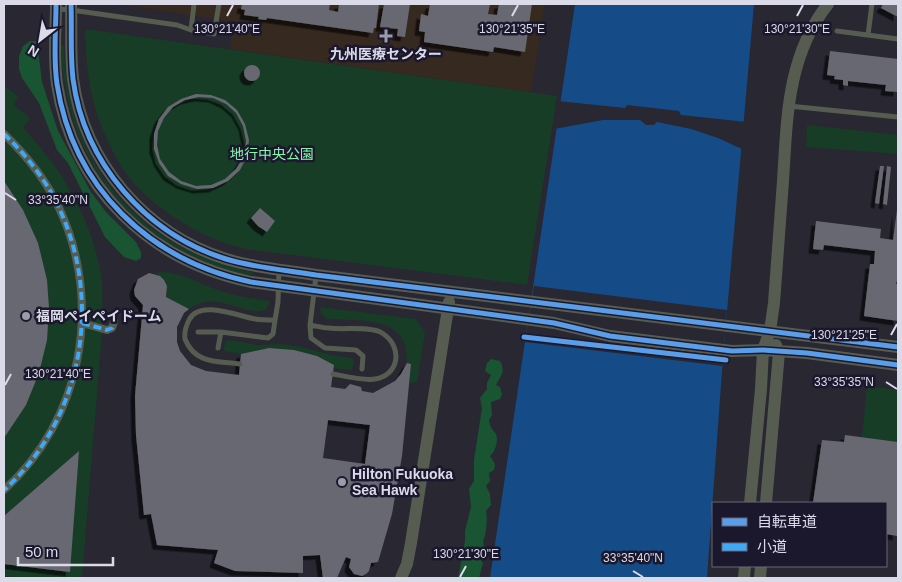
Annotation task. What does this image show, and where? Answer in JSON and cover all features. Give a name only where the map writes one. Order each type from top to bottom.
[{"type":"street","points":[[750,502],[763,350],[770,331],[774,303],[788,106],[793,78],[806,42],[828,4]]},
{"type":"street","points":[[56,6],[55,64],[60,102],[79,156],[107,198],[120,214],[142,234],[180,258],[206,270],[232,278],[279,287],[554,323],[610,336],[732,351],[763,350],[806,353],[898,366]]},
{"type":"street","points":[[71,7],[72,65],[76,97],[94,148],[120,188],[153,221],[170,234],[187,243],[226,259],[280,270],[898,347]]},
{"type":"street","points":[[4,134],[40,176],[60,210],[73,246],[80,275],[82,304],[78,360],[61,412],[48,436],[32,459],[4,490]]},
{"type":"street","points":[[401,578],[407,564],[411,543],[452,292]]},
{"type":"street","points":[[82,323],[107,330],[112,328],[114,322]]},
{"type":"street","points":[[766,502],[779,352],[770,331]]},
{"type":"lane","points":[[191,30],[194,4]]},
{"type":"lane","points":[[56,6],[71,7],[214,34],[219,4]]},
{"type":"lane","points":[[868,35],[872,4]]},
{"type":"lane","points":[[837,31],[898,39]]},
{"type":"lane","points":[[788,106],[898,117]]},
{"type":"lane","points":[[198,332],[221,332],[268,338],[273,334],[280,270]]},
{"type":"lane","points":[[316,275],[310,325],[311,338],[325,348],[356,350],[363,356],[362,369]]},
{"type":"lane","points":[[240,364],[204,359],[197,356],[186,339],[187,324],[194,313],[201,310],[212,310],[257,319],[275,320]]},
{"type":"lane","points":[[310,325],[381,332],[393,343],[396,350],[396,359],[392,368],[384,376],[375,380],[333,374]]},
{"type":"lane","points":[[218,348],[221,332]]},
{"type":"shaded area","name":"九州医療センター","points":[[117,4],[545,4],[531,92],[230,49],[233,22]]},
{"type":"green space","name":"地行中央公園","points":[[85,29],[557,96],[527,285],[246,249],[207,236],[186,225],[138,188],[123,169],[111,147],[100,124],[91,91]]},
{"type":"green space","points":[[30,41],[37,41],[42,82],[58,131],[91,192],[106,212],[136,242],[141,252],[141,258],[136,261],[124,257],[105,237],[68,163],[57,150],[39,103],[22,78],[19,69],[19,56],[23,46]]},
{"type":"green space","points":[[62,45],[64,47],[68,89],[78,128],[95,163],[116,194],[143,221],[175,244],[212,261],[252,272],[253,275],[246,275],[216,266],[165,241],[138,221],[116,197],[97,171],[82,143],[71,112],[64,80]]},
{"type":"green space","points":[[4,86],[18,96],[14,105],[30,118],[23,128],[52,162],[75,199],[92,239],[102,282],[103,320],[82,578],[4,576]]},
{"type":"green space","points":[[807,125],[898,135],[898,154],[806,147]]},
{"type":"green space","points":[[160,272],[178,274],[232,294],[270,301],[267,309],[258,311],[220,302],[200,303],[189,309],[166,297],[166,284],[156,274]]},
{"type":"green space","points":[[320,307],[416,319],[425,332],[417,382],[409,383],[411,364],[407,363],[404,343],[399,334],[382,324],[359,320],[327,319],[321,313]]},
{"type":"green space","points":[[229,340],[257,345],[278,344],[298,346],[331,355],[352,358],[354,360],[352,370],[333,368],[334,365],[317,356],[294,350],[269,348],[241,354],[224,351],[225,342]]},
{"type":"green space","points":[[491,359],[500,361],[503,368],[496,385],[500,387],[502,394],[500,399],[491,402],[492,415],[489,420],[496,434],[497,441],[490,456],[495,464],[494,470],[489,473],[490,481],[486,486],[490,494],[491,505],[486,511],[487,519],[483,542],[485,551],[480,559],[483,563],[479,578],[458,578],[465,531],[471,507],[469,489],[474,481],[474,460],[482,408],[480,398],[487,389],[487,383],[491,375],[485,371],[487,363]]},
{"type":"green space","points":[[867,386],[898,390],[898,442],[862,437]]},
{"type":"water","points":[[575,4],[754,4],[723,357],[707,578],[490,578]]},
{"type":"pier","points":[[558,101],[625,108],[627,105],[679,111],[681,115],[747,122],[744,150],[718,138],[691,129],[657,122],[654,125],[646,125],[640,120],[603,120],[554,129]]},
{"type":"pier","points":[[534,286],[727,310],[722,366],[525,342]]},
{"type":"building","points":[[242,4],[330,4],[329,10],[338,12],[339,4],[379,4],[376,28],[374,28],[373,33],[267,18],[266,20],[258,19],[259,17],[244,15],[245,10],[241,9]]},
{"type":"building","points":[[384,4],[410,4],[405,37],[397,36],[398,29],[380,27]]},
{"type":"building","points":[[430,4],[490,4],[488,14],[497,15],[499,4],[532,4],[525,52],[494,47],[493,52],[424,42],[425,32],[419,31],[421,14],[428,16]]},
{"type":"building","points":[[883,4],[898,4],[898,17],[881,8]]},
{"type":"building","points":[[830,51],[898,59],[898,92],[885,91],[886,85],[848,81],[848,86],[843,85],[843,80],[834,79],[835,76],[827,75]]},
{"type":"building","points":[[252,65],[258,67],[260,73],[258,79],[252,81],[246,79],[244,73],[246,67]]},
{"type":"building","points":[[196,94],[211,95],[225,100],[237,110],[245,124],[249,140],[247,156],[240,170],[228,181],[213,188],[197,189],[181,184],[168,176],[159,163],[154,149],[154,134],[159,119],[168,107],[181,99]],"holes":[[[199,97],[213,98],[226,104],[236,113],[243,126],[246,141],[244,156],[236,169],[225,179],[211,185],[196,186],[181,181],[169,172],[160,159],[157,145],[158,131],[164,118],[173,107],[185,100]]]},
{"type":"building","points":[[880,166],[884,166],[879,204],[875,203]]},
{"type":"building","points":[[887,166],[891,167],[887,205],[883,204]]},
{"type":"building","name":"福岡ペイペイドーム","points":[[4,181],[23,210],[38,243],[47,280],[49,308],[47,340],[39,373],[26,405],[4,438]]},
{"type":"building","points":[[260,208],[275,221],[267,232],[251,218]]},
{"type":"building","points":[[897,210],[898,277],[896,284],[898,284],[898,321],[864,316],[870,264],[874,264],[875,251],[824,245],[823,250],[813,249],[816,221],[881,229],[880,238],[893,240]]},
{"type":"building","points":[[149,273],[160,276],[167,286],[166,297],[189,309],[184,313],[177,327],[177,342],[180,351],[191,365],[206,371],[239,375],[241,354],[269,348],[294,350],[317,356],[334,365],[331,387],[345,389],[350,384],[361,387],[362,391],[373,393],[395,381],[407,363],[411,364],[402,456],[392,514],[378,562],[371,563],[366,574],[362,576],[354,574],[349,567],[351,559],[346,557],[337,578],[323,578],[320,555],[303,556],[303,573],[235,571],[214,563],[218,550],[157,545],[151,514],[144,515],[136,435],[135,396],[143,305],[135,296],[134,290],[138,279]],"holes":[[[328,420],[370,425],[365,464],[323,458]]]},
{"type":"building","points":[[845,435],[898,442],[897,536],[887,534],[887,502],[813,502],[822,440],[844,442]]},
{"type":"building","points":[[79,451],[70,572],[4,564],[4,516]]},
{"type":"marked path","points":[[4,134],[36,169],[60,210],[73,246],[80,284],[82,321],[77,359],[67,395],[52,430],[31,462],[4,490]]},
{"type":"marked path","points":[[82,323],[107,330],[112,328],[114,322]]},
{"type":"cycle path","points":[[56,4],[55,54],[57,84],[66,122],[80,156],[99,187],[122,214],[149,238],[180,257],[214,272],[251,282],[554,323],[610,336],[732,351],[763,350],[807,353],[898,365]]},
{"type":"cycle path","points":[[71,4],[73,79],[79,110],[90,139],[105,166],[124,191],[145,213],[170,232],[197,248],[226,259],[259,267],[898,347]]},
{"type":"cycle path","points":[[524,337],[726,360]]},
{"type":"place","name":"九州医療センター","points":[[386,36]]},
{"type":"place","name":"福岡ペイペイドーム","points":[[26,316]]},
{"type":"place","name":"Hilton Fukuoka Sea Hawk","points":[[342,482]]}]
